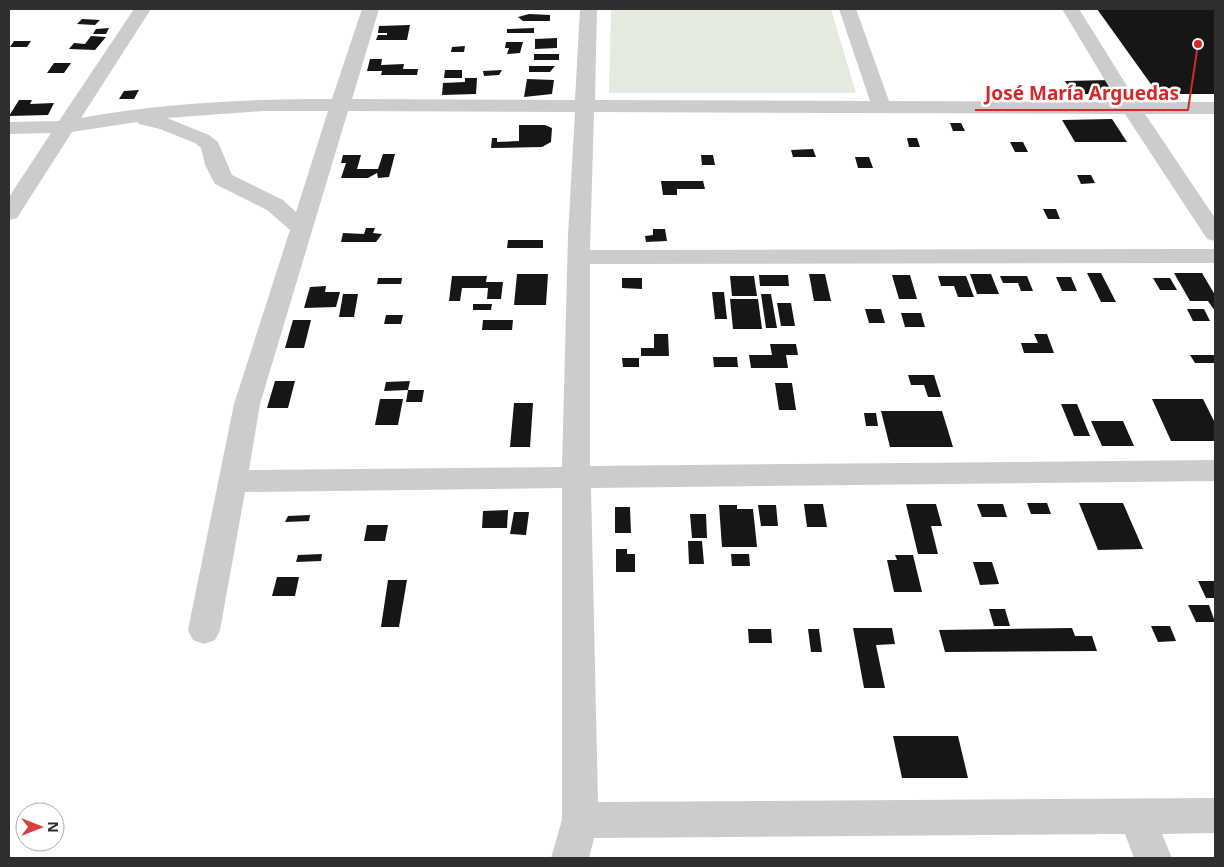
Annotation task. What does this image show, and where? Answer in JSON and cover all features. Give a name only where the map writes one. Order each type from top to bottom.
[{"type":"street","points":[[9,213],[142,9]]},
{"type":"street","points":[[204,630],[247,404],[370,9]]},
{"type":"street","points":[[570,858],[580,820],[576,478],[584,108],[589,9]]},
{"type":"street","points":[[848,9],[881,105]]},
{"type":"street","points":[[1071,9],[1132,109],[1215,234]]},
{"type":"street","points":[[9,128],[66,127],[131,116],[263,105],[341,104],[584,108],[881,105],[1132,109],[1215,108]]},
{"type":"street","points":[[131,116],[166,124],[202,139],[211,146],[216,165],[223,179],[275,205],[302,229]]},
{"type":"street","points":[[580,257],[1215,256]]},
{"type":"street","points":[[231,482],[1215,470]]},
{"type":"street","points":[[580,820],[1137,818],[1215,816]]},
{"type":"street","points":[[1137,818],[1153,858]]},
{"type":"shaded area","points":[[611,9],[831,9],[856,93],[609,93]]},
{"type":"building","points":[[1097,9],[1215,9],[1215,94],[1158,94]]},
{"type":"building","points":[[529,14],[550,15],[550,21],[523,21],[518,17]]},
{"type":"building","points":[[82,19],[100,20],[95,25],[77,24]]},
{"type":"building","points":[[410,25],[407,40],[376,40],[378,35],[387,35],[387,33],[378,33],[379,26]]},
{"type":"building","points":[[109,28],[106,34],[93,34],[96,29]]},
{"type":"building","points":[[534,28],[534,33],[507,33],[507,29]]},
{"type":"building","points":[[91,36],[106,37],[95,50],[69,49],[74,43],[85,44]]},
{"type":"building","points":[[557,38],[557,48],[535,49],[535,39]]},
{"type":"building","points":[[14,41],[31,41],[27,47],[10,47]]},
{"type":"building","points":[[506,42],[523,42],[520,53],[507,54],[509,48],[505,48]]},
{"type":"building","points":[[465,46],[464,52],[451,52],[452,47]]},
{"type":"building","points":[[534,54],[559,54],[559,60],[534,60]]},
{"type":"building","points":[[370,59],[382,59],[381,65],[404,64],[403,69],[418,69],[417,75],[381,75],[382,71],[367,71]]},
{"type":"building","points":[[54,63],[71,63],[64,73],[47,73]]},
{"type":"building","points":[[529,66],[555,66],[550,72],[529,72]]},
{"type":"building","points":[[445,70],[462,70],[462,78],[444,78]]},
{"type":"building","points":[[502,70],[499,75],[484,76],[483,71]]},
{"type":"building","points":[[465,78],[477,78],[476,94],[442,95],[443,83],[465,82]]},
{"type":"building","points":[[527,79],[554,80],[552,94],[524,97]]},
{"type":"building","points":[[1111,80],[1121,94],[1073,94],[1065,81]]},
{"type":"building","points":[[139,90],[134,99],[119,99],[124,91]]},
{"type":"building","points":[[19,100],[32,100],[30,104],[54,103],[48,115],[9,116]]},
{"type":"building","points":[[1112,119],[1127,142],[1075,142],[1062,120]]},
{"type":"building","points":[[950,123],[961,123],[965,131],[953,131]]},
{"type":"building","points":[[519,125],[545,125],[552,128],[551,142],[542,147],[491,148],[492,138],[497,138],[497,142],[519,141]]},
{"type":"building","points":[[907,138],[917,138],[920,147],[909,147]]},
{"type":"building","points":[[1010,142],[1023,142],[1028,152],[1015,152]]},
{"type":"building","points":[[813,149],[816,157],[793,157],[791,150]]},
{"type":"building","points":[[383,154],[395,154],[389,177],[378,178],[377,173],[368,178],[341,178],[346,163],[341,163],[343,155],[361,155],[357,169],[378,169]]},
{"type":"building","points":[[701,155],[713,155],[715,165],[702,165]]},
{"type":"building","points":[[855,157],[869,157],[873,168],[858,168]]},
{"type":"building","points":[[1077,175],[1091,175],[1095,183],[1081,184]]},
{"type":"building","points":[[661,181],[703,181],[705,189],[677,189],[677,195],[663,195]]},
{"type":"building","points":[[1043,209],[1056,209],[1060,219],[1048,219]]},
{"type":"building","points":[[366,228],[375,228],[373,233],[382,234],[376,242],[341,242],[343,233],[364,234]]},
{"type":"building","points":[[653,229],[665,229],[667,241],[646,242],[645,236],[653,235]]},
{"type":"building","points":[[508,240],[543,240],[543,248],[507,248]]},
{"type":"building","points":[[1087,273],[1101,273],[1116,302],[1101,302]]},
{"type":"building","points":[[1174,273],[1202,273],[1215,295],[1215,311],[1208,301],[1190,301]]},
{"type":"building","points":[[517,274],[548,274],[546,305],[514,305]]},
{"type":"building","points":[[809,274],[825,274],[831,301],[814,301]]},
{"type":"building","points":[[970,274],[991,274],[999,294],[977,294]]},
{"type":"building","points":[[759,275],[788,275],[789,286],[760,286]]},
{"type":"building","points":[[892,275],[910,275],[917,299],[899,299]]},
{"type":"building","points":[[452,276],[487,276],[486,282],[503,282],[501,299],[487,299],[488,288],[462,288],[460,301],[449,301]]},
{"type":"building","points":[[730,276],[754,276],[757,296],[732,296]]},
{"type":"building","points":[[938,276],[966,276],[974,297],[958,297],[954,286],[941,286]]},
{"type":"building","points":[[1000,276],[1027,276],[1033,291],[1021,291],[1018,283],[1003,283]]},
{"type":"building","points":[[1056,277],[1071,277],[1077,291],[1062,291]]},
{"type":"building","points":[[378,278],[402,278],[401,284],[377,284]]},
{"type":"building","points":[[622,278],[642,278],[642,289],[622,288]]},
{"type":"building","points":[[1153,278],[1170,278],[1177,290],[1160,290]]},
{"type":"building","points":[[326,286],[325,292],[340,292],[336,307],[304,308],[310,287]]},
{"type":"building","points":[[712,292],[724,292],[727,319],[715,319]]},
{"type":"building","points":[[343,294],[358,294],[354,317],[339,317]]},
{"type":"building","points":[[761,294],[771,294],[777,328],[766,328]]},
{"type":"building","points":[[730,299],[758,299],[762,329],[733,329]]},
{"type":"building","points":[[777,303],[791,303],[795,326],[781,326]]},
{"type":"building","points":[[473,304],[492,304],[491,310],[473,310]]},
{"type":"building","points":[[865,309],[881,309],[885,323],[869,323]]},
{"type":"building","points":[[1187,309],[1204,309],[1210,321],[1193,321]]},
{"type":"building","points":[[901,313],[921,313],[925,327],[905,327]]},
{"type":"building","points":[[386,315],[403,315],[401,324],[384,324]]},
{"type":"building","points":[[293,320],[311,320],[304,348],[285,348]]},
{"type":"building","points":[[483,320],[513,320],[512,330],[482,330]]},
{"type":"building","points":[[654,334],[668,334],[669,356],[641,356],[641,348],[654,348]]},
{"type":"building","points":[[1034,334],[1047,334],[1054,353],[1024,353],[1021,343],[1038,343]]},
{"type":"building","points":[[770,344],[796,344],[798,355],[786,355],[788,368],[751,368],[749,355],[772,355]]},
{"type":"building","points":[[1190,355],[1214,355],[1215,363],[1195,363]]},
{"type":"building","points":[[713,357],[737,357],[738,367],[714,367]]},
{"type":"building","points":[[622,358],[639,358],[639,367],[623,367]]},
{"type":"building","points":[[908,375],[934,375],[941,397],[928,397],[924,385],[911,385]]},
{"type":"building","points":[[275,381],[295,381],[288,408],[267,408]]},
{"type":"building","points":[[410,381],[408,390],[384,391],[386,382]]},
{"type":"building","points":[[775,383],[792,383],[796,410],[779,410]]},
{"type":"building","points":[[408,390],[424,390],[422,402],[406,402]]},
{"type":"building","points":[[380,399],[403,399],[398,425],[375,425]]},
{"type":"building","points":[[1152,399],[1203,399],[1215,423],[1215,441],[1171,441]]},
{"type":"building","points":[[514,403],[533,403],[530,447],[510,447]]},
{"type":"building","points":[[1061,404],[1077,404],[1090,436],[1074,436]]},
{"type":"building","points":[[881,411],[942,411],[953,447],[890,447]]},
{"type":"building","points":[[864,413],[876,413],[878,426],[866,426]]},
{"type":"building","points":[[1091,421],[1123,421],[1134,446],[1102,446]]},
{"type":"building","points":[[1027,503],[1047,503],[1051,514],[1031,514]]},
{"type":"building","points":[[1079,503],[1123,503],[1143,549],[1098,550]]},
{"type":"building","points":[[804,504],[823,504],[827,527],[807,527]]},
{"type":"building","points":[[906,504],[936,504],[942,526],[931,526],[938,554],[918,554]]},
{"type":"building","points":[[977,504],[1003,504],[1007,517],[982,517]]},
{"type":"building","points":[[719,505],[737,505],[737,509],[753,509],[757,547],[722,547]]},
{"type":"building","points":[[758,505],[776,505],[778,526],[761,526]]},
{"type":"building","points":[[615,507],[630,507],[631,533],[615,533]]},
{"type":"building","points":[[508,510],[507,528],[482,528],[483,511]]},
{"type":"building","points":[[514,512],[529,512],[526,535],[510,534]]},
{"type":"building","points":[[690,514],[706,514],[707,538],[692,538]]},
{"type":"building","points":[[310,515],[309,521],[285,522],[288,516]]},
{"type":"building","points":[[367,525],[388,525],[385,541],[364,541]]},
{"type":"building","points":[[688,541],[702,541],[704,564],[689,564]]},
{"type":"building","points":[[616,549],[627,549],[627,554],[635,554],[635,572],[616,572]]},
{"type":"building","points":[[322,554],[321,561],[296,562],[298,555]]},
{"type":"building","points":[[731,554],[749,554],[750,566],[732,566]]},
{"type":"building","points":[[895,555],[913,555],[922,592],[894,592],[887,560],[897,560]]},
{"type":"building","points":[[973,562],[992,562],[999,584],[980,585]]},
{"type":"building","points":[[277,577],[299,577],[295,596],[272,596]]},
{"type":"building","points":[[388,580],[407,580],[399,627],[381,627]]},
{"type":"building","points":[[1198,581],[1215,581],[1215,598],[1206,598]]},
{"type":"building","points":[[1188,605],[1209,605],[1215,622],[1196,622]]},
{"type":"building","points":[[989,609],[1005,609],[1010,626],[994,626]]},
{"type":"building","points":[[1151,626],[1170,626],[1176,641],[1158,642]]},
{"type":"building","points":[[853,628],[892,628],[895,644],[876,645],[885,688],[864,688]]},
{"type":"building","points":[[1072,628],[1075,636],[1092,636],[1097,651],[945,652],[939,630]]},
{"type":"building","points":[[748,629],[771,629],[772,643],[749,643]]},
{"type":"building","points":[[808,629],[819,629],[822,652],[811,652]]},
{"type":"building","points":[[893,736],[958,736],[968,778],[902,778]]},
{"type":"place","name":"José María Arguedas","points":[[1198,44]]}]
